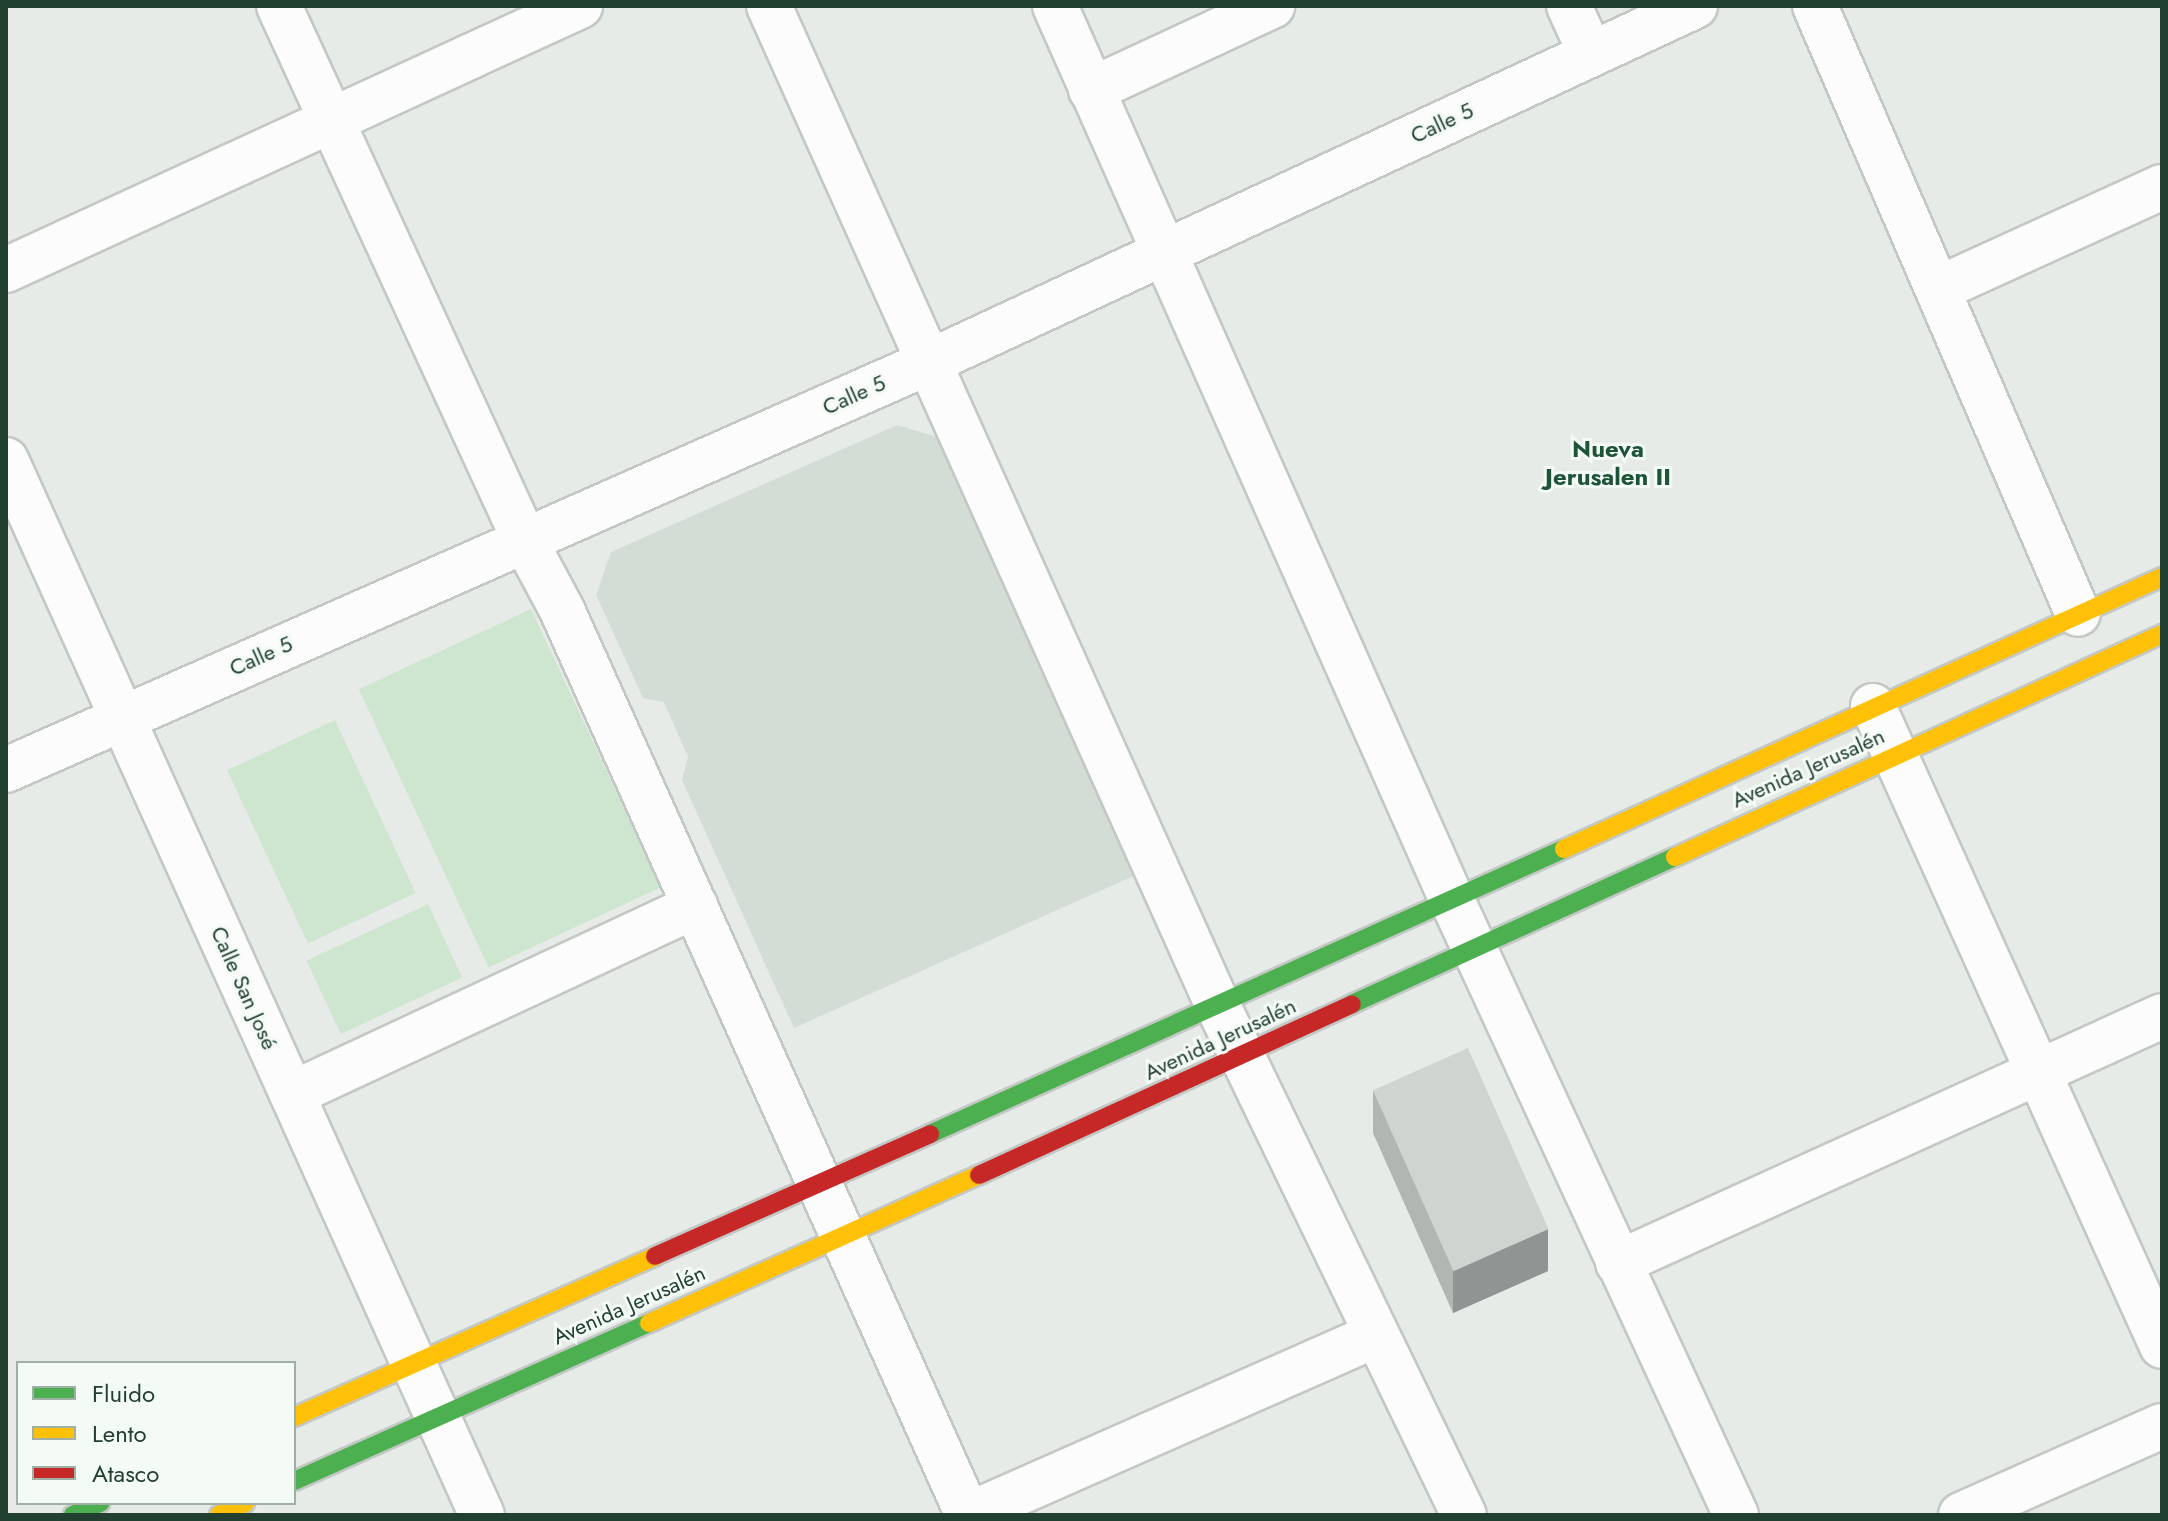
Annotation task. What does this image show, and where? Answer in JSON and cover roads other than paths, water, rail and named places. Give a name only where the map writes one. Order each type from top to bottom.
[{"type":"street","points":[[279,6],[524,539],[562,610],[968,1515],[1374,1336]]},
{"type":"street","points":[[6,270],[580,6]]},
{"type":"street","points":[[769,6],[1241,1057],[1374,1336],[1464,1515]]},
{"type":"street","points":[[1055,6],[1162,255],[1451,898],[1736,1515]]},
{"type":"street","points":[[1091,90],[1272,6]]},
{"type":"street","points":[[1569,6],[1590,52]]},
{"type":"street","name":"Calle 5","points":[[6,770],[927,363],[1590,52],[1695,6]]},
{"type":"street","points":[[1815,6],[2078,614]]},
{"type":"street","points":[[1938,289],[2162,187]]},
{"type":"street","name":"Calle San José","points":[[6,460],[482,1515]]},
{"type":"street","name":"Avenida Jerusalén","points":[[296,1416],[1218,1006],[2162,577]]},
{"type":"street","name":"Avenida Jerusalén","points":[[296,1480],[1241,1057],[1473,945],[2162,634]]},
{"type":"street","points":[[1873,706],[2162,1346]]},
{"type":"street","points":[[292,1094],[695,906]]},
{"type":"street","points":[[1618,1263],[2162,1016]]},
{"type":"street","points":[[1977,1512],[2162,1426]]},
{"type":"street","points":[[73,1515],[96,1505]]},
{"type":"street","points":[[219,1515],[241,1505]]},
{"type":"district","name":"Nueva Jerusalen II","points":[[1608,463]]}]
